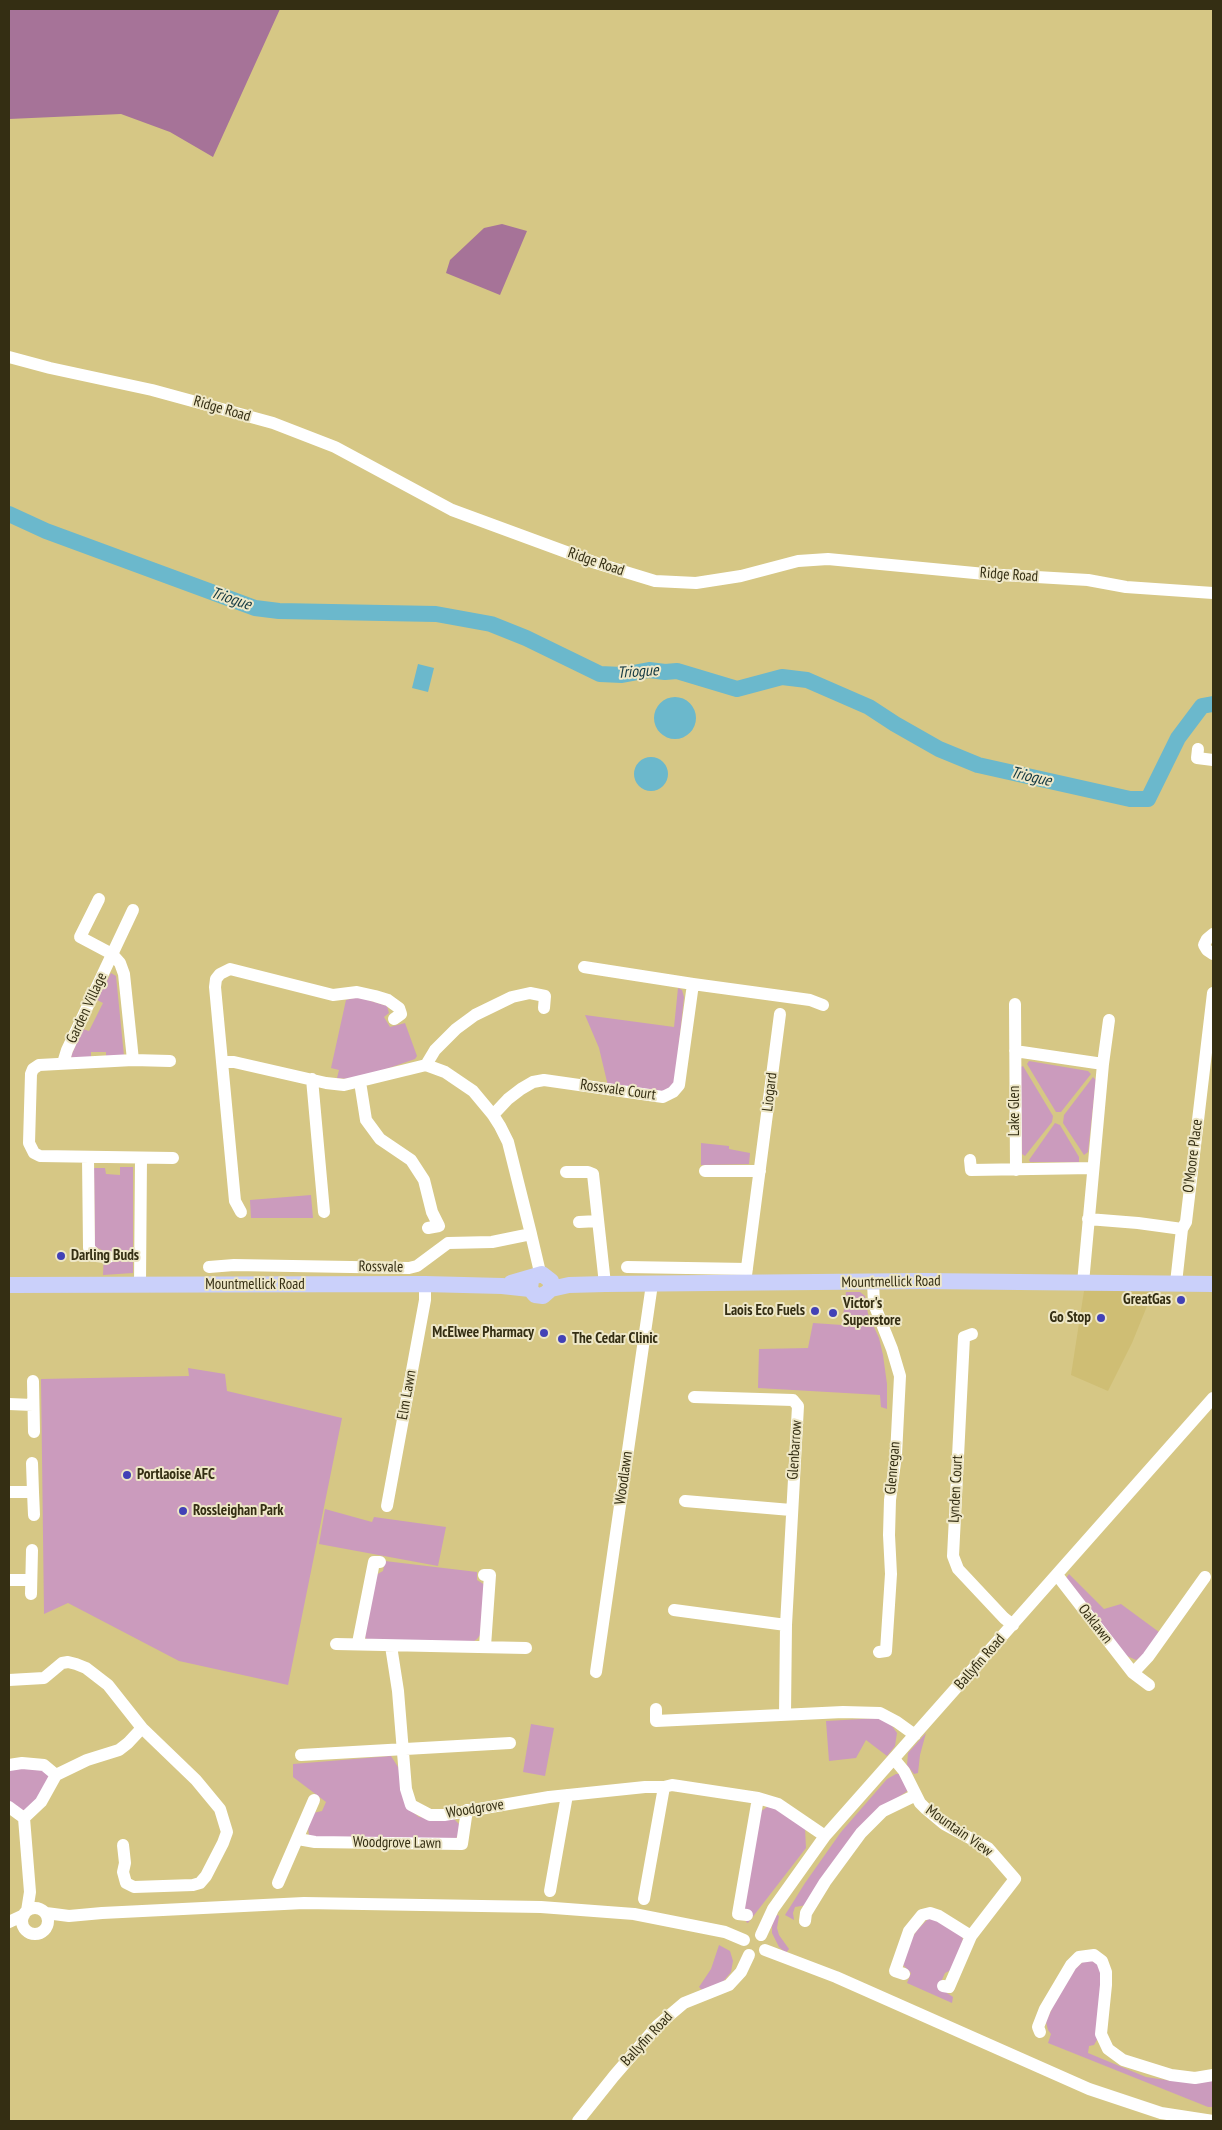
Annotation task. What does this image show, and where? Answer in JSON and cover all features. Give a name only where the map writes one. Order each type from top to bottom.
[{"type":"main road","name":"Mountmellick Road","points":[[9,1285],[425,1284],[502,1286],[540,1282],[569,1285],[652,1284],[746,1276],[873,1282],[1213,1284]]},
{"type":"street","name":"Ridge Road","points":[[9,357],[152,390],[273,423],[335,447],[452,510],[596,563],[655,581],[705,582],[741,576],[798,561],[828,559],[985,574],[1088,580],[1126,587],[1213,594]]},
{"type":"street","points":[[1198,749],[1196,758],[1213,760]]},
{"type":"street","points":[[99,899],[80,937],[112,954]]},
{"type":"street","name":"Garden Village","points":[[63,1063],[67,1050],[133,910]]},
{"type":"street","points":[[1213,934],[1204,945],[1213,954]]},
{"type":"street","name":"Garden Village","points":[[112,954],[120,963],[124,974],[133,1060]]},
{"type":"street","points":[[584,967],[810,1000],[823,1006]]},
{"type":"street","points":[[241,1212],[235,1201],[215,987],[216,979],[224,971],[230,970],[333,995],[357,992],[375,996],[388,1000],[399,1008],[401,1014],[394,1019]]},
{"type":"street","name":"Rossvale Court","points":[[493,1115],[508,1099],[521,1089],[538,1081],[663,1096],[673,1092],[679,1085],[693,984]]},
{"type":"street","points":[[426,1066],[435,1050],[456,1029],[475,1015],[512,997],[530,993],[545,996],[544,1008]]},
{"type":"street","name":"O'Moore Place","points":[[1176,1283],[1182,1229],[1186,1222],[1213,993]]},
{"type":"street","name":"Lake Glen","points":[[1015,1004],[1016,1170]]},
{"type":"street","name":"Liogard","points":[[746,1276],[780,1014]]},
{"type":"street","points":[[1083,1283],[1103,1064],[1109,1020]]},
{"type":"street","points":[[1015,1051],[1103,1064]]},
{"type":"street","name":"Garden Village","points":[[170,1061],[133,1060],[63,1063],[39,1065],[32,1069],[29,1143],[34,1153],[40,1156],[173,1158]]},
{"type":"street","points":[[223,1062],[234,1062],[312,1080],[344,1085],[426,1066],[445,1072],[473,1091],[493,1115],[508,1142],[539,1268],[540,1282]]},
{"type":"street","points":[[312,1080],[324,1212]]},
{"type":"street","points":[[360,1082],[366,1120],[380,1139],[411,1160],[424,1180],[432,1212],[440,1226],[428,1228]]},
{"type":"street","points":[[88,1158],[89,1248],[96,1256],[109,1257]]},
{"type":"street","points":[[140,1284],[141,1158]]},
{"type":"street","points":[[970,1160],[972,1170],[1093,1168]]},
{"type":"street","points":[[706,1171],[760,1171]]},
{"type":"street","points":[[566,1172],[588,1172],[594,1174],[605,1284]]},
{"type":"street","points":[[1088,1219],[1138,1222],[1182,1229]]},
{"type":"street","points":[[579,1222],[598,1221]]},
{"type":"street","name":"Rossvale","points":[[209,1268],[243,1265],[409,1268],[417,1266],[448,1243],[492,1242],[531,1234]]},
{"type":"street","points":[[627,1267],[746,1276]]},
{"type":"street","name":"Glenregan","points":[[873,1282],[874,1304],[892,1349],[900,1376],[896,1455],[890,1509],[891,1574],[886,1651],[879,1652]]},
{"type":"street","name":"Elm Lawn","points":[[387,1506],[425,1300],[425,1284]]},
{"type":"street","name":"Woodlawn","points":[[596,1672],[652,1284]]},
{"type":"street","name":"Lynden Court","points":[[972,1334],[964,1337],[954,1556],[958,1569],[1004,1618],[1013,1625]]},
{"type":"street","points":[[34,1380],[34,1432]]},
{"type":"street","name":"Glenbarrow","points":[[694,1398],[793,1400],[798,1406],[786,1625],[786,1714]]},
{"type":"street","name":"Ballyfin Road","points":[[761,1935],[773,1910],[825,1836],[1213,1398]]},
{"type":"street","points":[[9,1404],[33,1405]]},
{"type":"street","points":[[32,1463],[34,1515]]},
{"type":"street","points":[[9,1492],[33,1492]]},
{"type":"street","points":[[685,1500],[792,1510]]},
{"type":"street","points":[[31,1594],[32,1550]]},
{"type":"street","points":[[358,1643],[374,1562],[380,1562]]},
{"type":"street","points":[[484,1574],[490,1575],[485,1646]]},
{"type":"street","name":"Oaklawn","points":[[1057,1575],[1133,1673],[1149,1685]]},
{"type":"street","points":[[1133,1673],[1148,1657],[1204,1576]]},
{"type":"street","points":[[9,1580],[31,1580]]},
{"type":"street","points":[[674,1609],[786,1625]]},
{"type":"street","points":[[336,1644],[526,1648]]},
{"type":"street","name":"Woodgrove","points":[[391,1646],[398,1691],[406,1789],[411,1805],[430,1815],[444,1815],[567,1795],[672,1785],[758,1798],[778,1804],[825,1836]]},
{"type":"street","points":[[9,1680],[44,1678],[62,1663],[68,1662],[86,1668],[108,1685],[142,1728],[196,1780],[220,1809],[227,1832],[206,1876],[200,1883],[193,1885],[134,1887],[126,1883],[123,1872],[125,1863],[123,1845]]},
{"type":"street","points":[[656,1708],[656,1721],[786,1714],[880,1713],[898,1722],[915,1735]]},
{"type":"street","points":[[24,1818],[41,1802],[56,1776],[88,1760],[119,1750],[142,1728]]},
{"type":"street","points":[[301,1755],[510,1743]]},
{"type":"street","name":"Mountain View","points":[[894,1759],[904,1771],[920,1803],[934,1817],[988,1848],[1015,1879],[971,1936],[948,1987],[944,1986]]},
{"type":"street","points":[[9,1765],[22,1763],[44,1765],[56,1776]]},
{"type":"street","points":[[644,1900],[664,1787]]},
{"type":"street","points":[[550,1891],[567,1795]]},
{"type":"street","name":"Mountain View","points":[[803,1915],[834,1868],[867,1826],[883,1812],[916,1795]]},
{"type":"street","points":[[747,1915],[738,1914],[758,1798]]},
{"type":"street","points":[[278,1883],[314,1800]]},
{"type":"street","points":[[9,1807],[24,1818],[30,1892],[42,1931],[35,1933],[25,1928],[9,1927]]},
{"type":"street","name":"Woodgrove Lawn","points":[[298,1839],[315,1842],[462,1844],[467,1810]]},
{"type":"street","points":[[9,1922],[36,1914],[70,1916],[304,1903],[541,1907],[634,1914],[725,1932],[744,1940]]},
{"type":"street","points":[[904,1974],[895,1971],[909,1931],[922,1915],[930,1913],[939,1916],[971,1936]]},
{"type":"street","points":[[25,1928],[23,1922],[36,1914]]},
{"type":"street","points":[[750,1934],[761,1935],[766,1943],[765,1950],[758,1956],[749,1955],[743,1946],[744,1940],[750,1934]]},
{"type":"street","points":[[765,1950],[836,1977],[1089,2089],[1162,2113],[1213,2120]]},
{"type":"street","name":"Ballyfin Road","points":[[578,2121],[658,2025],[684,2003],[697,1996],[729,1985],[741,1972],[749,1955]]},
{"type":"street","points":[[1040,2032],[1038,2026],[1045,2009],[1071,1965],[1079,1956],[1094,1955],[1102,1961],[1106,1972],[1102,2034],[1108,2049],[1123,2060],[1164,2073],[1188,2077],[1213,2074]]},
{"type":"shaded area","points":[[9,9],[280,9],[213,157],[170,132],[121,114],[9,119]]},
{"type":"shaded area","points":[[502,224],[527,231],[500,295],[446,273],[450,260],[484,228]]},
{"type":"shaded area","points":[[111,973],[116,976],[124,1056],[106,1059],[106,1052],[91,1052],[91,1059],[72,1058],[71,1056],[83,1029],[89,1031],[103,1003],[97,1000]]},
{"type":"shaded area","points":[[678,988],[682,990],[684,997],[675,1082],[666,1092],[608,1086],[599,1048],[585,1015],[674,1027]]},
{"type":"shaded area","points":[[358,997],[387,1006],[389,1013],[384,1017],[390,1027],[405,1023],[417,1056],[415,1059],[363,1077],[337,1078],[339,1070],[331,1068],[346,1000]]},
{"type":"shaded area","points":[[1029,1061],[1088,1071],[1091,1074],[1061,1112],[1056,1112],[1027,1064]]},
{"type":"shaded area","points":[[1023,1066],[1053,1116],[1052,1122],[1025,1156],[1022,1154],[1021,1067]]},
{"type":"shaded area","points":[[1093,1077],[1096,1080],[1088,1152],[1084,1155],[1063,1123],[1064,1115]]},
{"type":"shaded area","points":[[1055,1123],[1060,1125],[1079,1157],[1079,1162],[1030,1162],[1029,1160]]},
{"type":"shaded area","points":[[701,1143],[729,1146],[729,1149],[750,1153],[749,1164],[701,1165]]},
{"type":"shaded area","points":[[120,1167],[133,1167],[133,1273],[103,1275],[104,1251],[95,1247],[94,1168],[105,1168],[106,1174],[120,1175]]},
{"type":"shaded area","points":[[311,1195],[313,1218],[251,1218],[250,1200]]},
{"type":"shaded area","points":[[1154,1289],[1132,1343],[1108,1391],[1071,1375],[1084,1291]]},
{"type":"shaded area","points":[[846,1292],[860,1292],[865,1296],[868,1314],[879,1338],[883,1355],[887,1384],[887,1409],[881,1407],[880,1395],[758,1388],[759,1349],[808,1348],[813,1323],[842,1325]]},
{"type":"shaded area","name":"Rossleighan Park","points":[[188,1368],[225,1374],[227,1391],[342,1418],[288,1685],[179,1661],[68,1603],[44,1614],[41,1379],[189,1376]]},
{"type":"shaded area","points":[[325,1509],[372,1522],[374,1517],[446,1527],[438,1566],[319,1544]]},
{"type":"shaded area","points":[[385,1561],[477,1572],[477,1580],[485,1585],[480,1635],[477,1639],[473,1642],[367,1640],[365,1637],[374,1576],[383,1571]]},
{"type":"shaded area","points":[[1069,1574],[1104,1609],[1121,1604],[1159,1632],[1143,1656],[1136,1660],[1123,1652],[1066,1578]]},
{"type":"shaded area","points":[[880,1718],[892,1726],[897,1733],[895,1746],[887,1756],[866,1740],[856,1758],[829,1761],[826,1721]]},
{"type":"shaded area","points":[[531,1724],[554,1728],[545,1776],[523,1772]]},
{"type":"shaded area","points":[[926,1733],[920,1755],[918,1773],[914,1774],[907,1765],[908,1753]]},
{"type":"shaded area","points":[[391,1756],[398,1767],[410,1810],[419,1817],[454,1819],[461,1826],[454,1840],[315,1839],[309,1835],[308,1828],[313,1813],[322,1811],[326,1802],[293,1777],[293,1764]]},
{"type":"shaded area","points":[[14,1768],[44,1769],[50,1778],[32,1807],[27,1810],[18,1810],[9,1804],[9,1770]]},
{"type":"shaded area","points":[[899,1774],[908,1790],[885,1806],[807,1905],[795,1907],[793,1913],[794,1920],[785,1915],[841,1832],[887,1779]]},
{"type":"shaded area","points":[[773,1806],[805,1828],[806,1848],[748,1923],[746,1922],[748,1918],[743,1905],[760,1812],[767,1807]]},
{"type":"shaded area","points":[[776,1914],[779,1916],[777,1928],[779,1935],[789,1949],[786,1953],[779,1947],[772,1933]]},
{"type":"shaded area","points":[[929,1918],[962,1936],[963,1941],[951,1970],[945,1973],[941,1982],[947,1993],[953,1997],[952,2003],[907,1983],[911,1973],[903,1965],[912,1938]]},
{"type":"shaded area","points":[[719,1945],[730,1951],[733,1961],[731,1972],[722,1983],[703,1991],[699,1987],[711,1969]]},
{"type":"shaded area","points":[[1090,1960],[1102,1966],[1098,2038],[1094,2045],[1089,2046],[1088,2053],[1146,2077],[1172,2081],[1213,2079],[1213,2107],[1208,2107],[1048,2043],[1051,2034],[1046,2022],[1054,2004],[1075,1969],[1084,1961]]},
{"type":"water","points":[[418,664],[434,668],[428,692],[412,688]]},
{"type":"water","points":[[671,697],[679,697],[690,703],[696,718],[690,733],[679,739],[671,739],[660,733],[654,722],[654,714],[660,703]]},
{"type":"water","points":[[651,757],[663,762],[668,774],[663,786],[651,791],[639,786],[634,774],[639,762]]},
{"type":"waterway","name":"Triogue","points":[[9,514],[46,531],[255,608],[279,611],[436,614],[491,624],[526,638],[600,674],[622,675],[649,670],[677,671],[737,689],[782,677],[807,680],[869,707],[939,749],[978,765],[1130,799],[1148,799],[1178,738],[1202,706],[1213,704]]},
{"type":"place","name":"Darling Buds","points":[[61,1256]]},
{"type":"place","name":"GreatGas","points":[[1181,1300]]},
{"type":"place","name":"Laois Eco Fuels","points":[[815,1311]]},
{"type":"place","name":"Victor's Superstore","points":[[833,1313]]},
{"type":"place","name":"Go Stop","points":[[1101,1318]]},
{"type":"place","name":"McElwee Pharmacy","points":[[544,1333]]},
{"type":"place","name":"The Cedar Clinic","points":[[562,1339]]},
{"type":"place","name":"Portlaoise AFC","points":[[127,1475]]},
{"type":"place","name":"Rossleighan Park","points":[[183,1511]]}]
